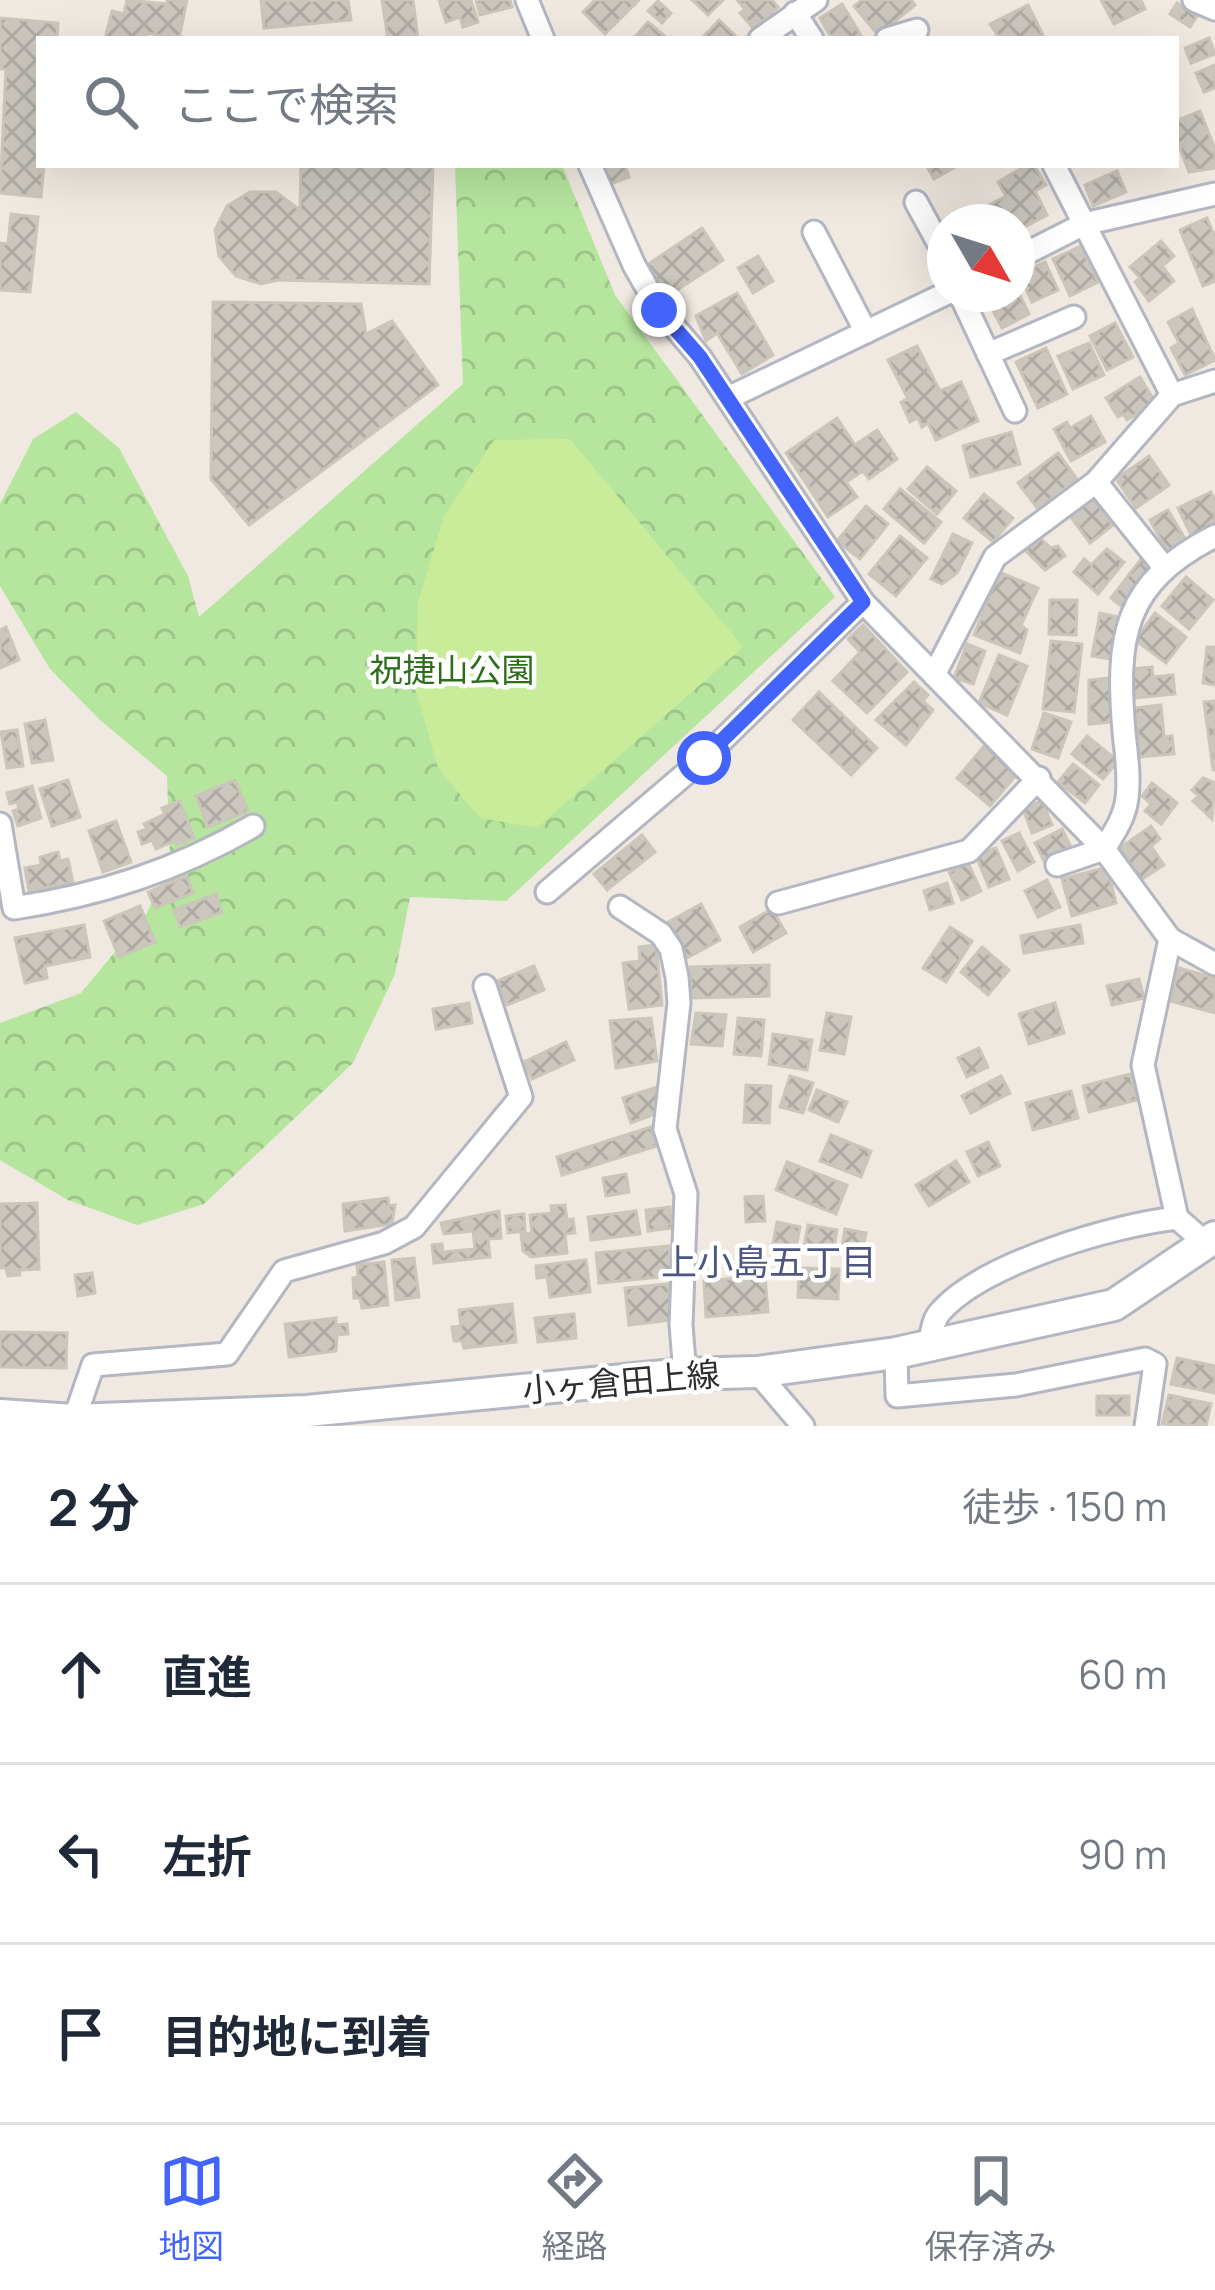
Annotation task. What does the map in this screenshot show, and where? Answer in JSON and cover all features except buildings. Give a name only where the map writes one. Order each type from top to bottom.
[{"type":"main road","name":"小ヶ倉田上線","points":[[0,1415],[180,1422],[685,1374],[757,1372],[896,1353],[1114,1305],[1211,1241]]},
{"type":"street","points":[[764,36],[816,0]]},
{"type":"street","points":[[1194,0],[1215,9]]},
{"type":"street","points":[[537,5],[542,36]]},
{"type":"street","points":[[795,14],[810,36]]},
{"type":"street","points":[[897,36],[917,30]]},
{"type":"street","points":[[591,168],[659,310],[728,398],[863,602],[1105,849],[1170,939],[1215,964]]},
{"type":"street","points":[[1056,168],[1172,395]]},
{"type":"street","points":[[1035,249],[1084,224],[1215,194]]},
{"type":"street","points":[[916,202],[927,222]]},
{"type":"street","points":[[814,232],[866,332]]},
{"type":"street","points":[[728,398],[927,303]]},
{"type":"street","points":[[968,312],[1015,410]]},
{"type":"street","points":[[988,354],[1074,317]]},
{"type":"street","points":[[934,675],[994,557],[1096,482],[1172,395],[1215,381]]},
{"type":"street","points":[[1096,482],[1164,567]]},
{"type":"street","points":[[1058,865],[1105,849],[1122,819],[1127,799],[1121,647],[1132,613],[1164,567],[1215,536]]},
{"type":"street","points":[[547,892],[704,758],[863,602]]},
{"type":"street","points":[[778,903],[969,851],[1039,778]]},
{"type":"street","points":[[0,824],[14,908],[83,898],[136,880],[198,858],[253,826]]},
{"type":"street","points":[[620,907],[662,934],[677,977],[679,1003],[665,1129],[686,1193],[681,1325],[685,1374]]},
{"type":"street","points":[[1170,939],[1143,1065],[1177,1218]]},
{"type":"street","points":[[74,1420],[93,1365],[227,1354],[284,1270],[384,1243],[414,1227],[521,1096],[485,986]]},
{"type":"street","points":[[929,1346],[936,1315],[963,1290],[1030,1259],[1128,1224],[1177,1218],[1211,1241]]},
{"type":"street","points":[[896,1353],[897,1396],[1016,1385],[1145,1359],[1155,1364],[1146,1426]]},
{"type":"street","points":[[757,1372],[803,1426]]},
{"type":"green space","name":"祝捷山公園","points":[[455,168],[563,168],[615,295],[835,597],[506,901],[410,897],[395,974],[353,1063],[204,1204],[137,1225],[68,1200],[0,1160],[0,1023],[81,993],[147,913],[170,860],[167,776],[100,720],[50,669],[0,586],[0,504],[33,439],[76,412],[119,448],[188,576],[199,617],[463,384]]},
{"type":"green space","points":[[570,439],[743,647],[537,828],[480,818],[438,768],[416,691],[418,602],[444,516],[494,440]]},
{"type":"district","name":"上小島五丁目","points":[[769,1262]]},
{"type":"route","points":[[659,310],[700,357],[863,602],[704,758]]}]
